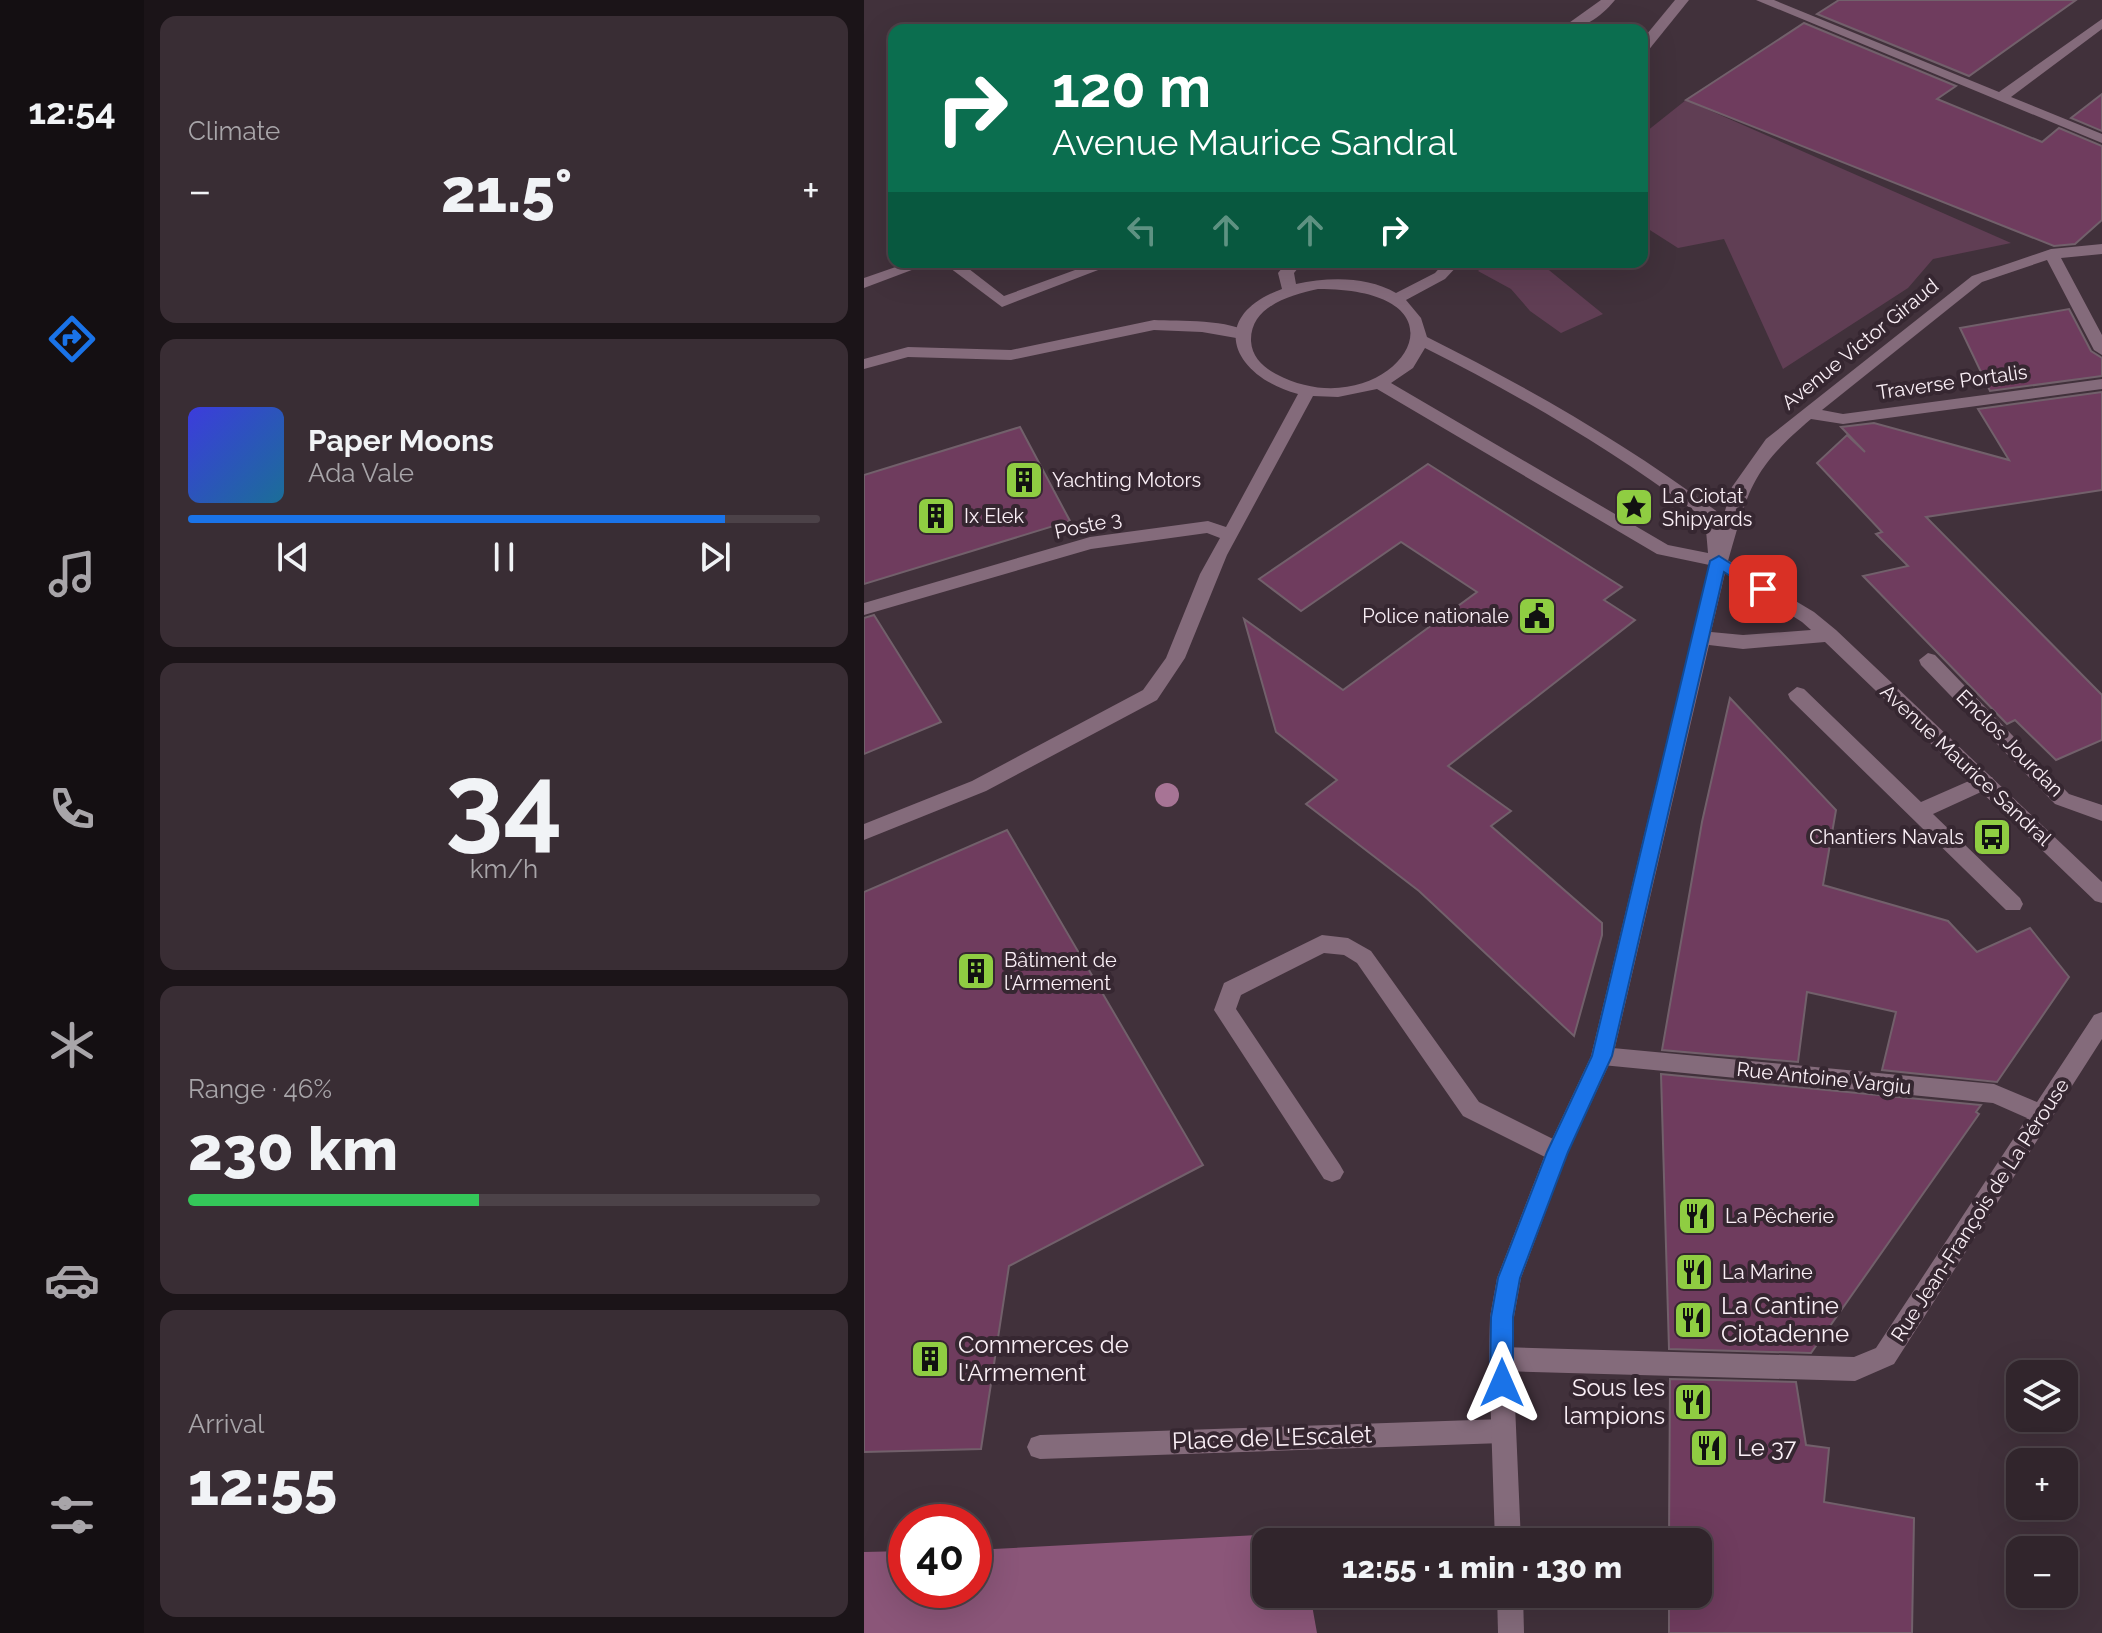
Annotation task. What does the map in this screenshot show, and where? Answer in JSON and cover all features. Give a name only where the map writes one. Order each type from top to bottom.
[{"type":"street","points":[[1576,24],[1597,12],[1608,0]]},
{"type":"street","points":[[1648,42],[1682,0]]},
{"type":"street","points":[[1763,0],[2102,139]]},
{"type":"street","points":[[2001,97],[2102,23]]},
{"type":"street","name":"Avenue Victor Giraud","points":[[1507,1528],[1501,1359],[1509,1278],[1557,1152],[1602,1056],[1700,637],[1741,487],[1772,443],[1977,279],[2051,254],[2102,249]]},
{"type":"street","points":[[2051,254],[2102,350]]},
{"type":"street","points":[[864,283],[908,268]]},
{"type":"street","points":[[958,268],[1002,302],[1095,268]]},
{"type":"street","points":[[1290,268],[1286,273],[1290,290]]},
{"type":"street","points":[[1397,299],[1440,276],[1447,268]]},
{"type":"street","points":[[1318,284],[1348,284],[1375,289],[1397,299],[1413,313],[1420,330],[1419,347],[1407,364],[1377,382],[1332,392],[1308,391],[1276,382],[1256,369],[1243,353],[1242,334],[1250,317],[1267,301],[1290,290],[1318,284]]},
{"type":"street","points":[[864,364],[908,352],[1011,355],[1154,325],[1202,327],[1242,334]]},
{"type":"street","points":[[1377,382],[1663,550],[1719,561],[1713,517],[1684,494],[1519,388],[1419,339]]},
{"type":"street","name":"Traverse Portalis","points":[[1808,413],[1843,419],[2102,384]]},
{"type":"street","points":[[864,832],[979,786],[1150,695],[1165,679],[1186,638],[1215,555],[1231,535],[1308,391]]},
{"type":"street","name":"Poste 3","points":[[864,609],[1090,543],[1208,527],[1231,535]]},
{"type":"street","name":"Avenue Maurice Sandral","points":[[1719,561],[1808,617],[1829,635],[2102,895]]},
{"type":"street","points":[[1700,637],[1743,642],[1829,635]]},
{"type":"street","name":"Enclos Jourdan","points":[[1928,660],[2062,799],[2102,813]]},
{"type":"street","points":[[1797,694],[1921,811],[2013,904]]},
{"type":"street","points":[[1921,811],[1985,782]]},
{"type":"street","points":[[1332,1172],[1225,1010],[1232,989],[1322,944],[1348,947],[1364,957],[1471,1109],[1557,1152]]},
{"type":"street","name":"Rue Jean-François de La Pérouse","points":[[1501,1359],[1855,1369],[1885,1356],[2102,1021]]},
{"type":"street","name":"Rue Antoine Vargiu","points":[[1602,1056],[1994,1094],[2043,1114]]},
{"type":"street","name":"Place de L'Escalet","points":[[1040,1447],[1503,1431]]},
{"type":"street","points":[[1510,1608],[1511,1633]]},
{"type":"shaded area","points":[[1686,100],[2011,243],[1933,259],[1908,288],[1783,369],[1724,239],[1678,248],[1648,229],[1648,130]]},
{"type":"shaded area","points":[[1481,268],[1546,268],[1603,314],[1561,333],[1530,311],[1511,289],[1478,271]]},
{"type":"shaded area","points":[[1252,1535],[1252,1608],[1313,1608],[1317,1633],[864,1633],[864,1552],[888,1551],[888,1608],[992,1608],[992,1549]]},
{"type":"building","points":[[1839,0],[2076,0],[1969,76],[1817,14]]},
{"type":"building","points":[[1804,23],[1956,86],[1937,99],[2042,142],[2059,128],[2102,146],[2102,220],[2075,244],[2054,246],[1686,100]]},
{"type":"building","points":[[2102,94],[2102,131],[2071,118]]},
{"type":"building","points":[[2069,309],[2091,351],[2102,358],[2102,376],[1990,391],[1960,328]]},
{"type":"building","points":[[2102,392],[2102,490],[1926,517],[2102,695],[2102,740],[2056,760],[2015,720],[2007,724],[1863,576],[1908,566],[1876,534],[1882,532],[1817,463],[1847,435],[1865,452],[1841,427],[1874,423],[2009,460],[1978,409]]},
{"type":"building","points":[[1020,427],[1070,521],[864,584],[864,475]]},
{"type":"building","points":[[1428,464],[1622,587],[1604,600],[1635,620],[1448,766],[1511,811],[1491,826],[1602,923],[1602,935],[1574,1036],[1419,891],[1306,804],[1337,780],[1276,732],[1244,619],[1343,690],[1477,592],[1401,542],[1301,611],[1259,579]]},
{"type":"building","points":[[874,615],[941,722],[864,754],[864,618]]},
{"type":"building","points":[[1730,698],[1836,810],[1823,885],[1948,921],[1977,952],[2030,928],[2069,977],[1997,1082],[1882,1070],[1896,1012],[1807,992],[1798,1062],[1662,1050],[1702,822]]},
{"type":"building","name":"Bâtiment de l'Armement","points":[[1007,830],[1203,1165],[1009,1266],[981,1449],[864,1452],[864,892]]},
{"type":"building","points":[[1661,1074],[1981,1105],[1976,1112],[1979,1114],[1811,1353],[1669,1349]]},
{"type":"building","points":[[1670,1379],[1796,1382],[1806,1445],[1829,1448],[1824,1502],[1914,1518],[1912,1633],[1669,1633],[1669,1608],[1712,1608],[1712,1528],[1669,1528]]},
{"type":"place","name":"Yachting Motors","points":[[1024,480]]},
{"type":"place","name":"La Ciotat Shipyards","points":[[1634,507]]},
{"type":"place","name":"Ix Elek","points":[[936,516]]},
{"type":"place","name":"Police nationale","points":[[1537,616]]},
{"type":"place","name":"Chantiers Navals","points":[[1992,837]]},
{"type":"place","name":"Bâtiment de l'Armement","points":[[976,971]]},
{"type":"place","name":"La Pêcherie","points":[[1697,1216]]},
{"type":"place","name":"La Marine","points":[[1694,1272]]},
{"type":"place","name":"La Cantine Ciotadenne","points":[[1693,1320]]},
{"type":"place","name":"Commerces de l'Armement","points":[[930,1359]]},
{"type":"place","name":"Sous les lampions","points":[[1693,1402]]},
{"type":"place","name":"Le 37","points":[[1709,1448]]},
{"type":"route","points":[[1502,1383],[1502,1317],[1509,1278],[1557,1152],[1602,1056],[1719,561],[1763,589]]}]
